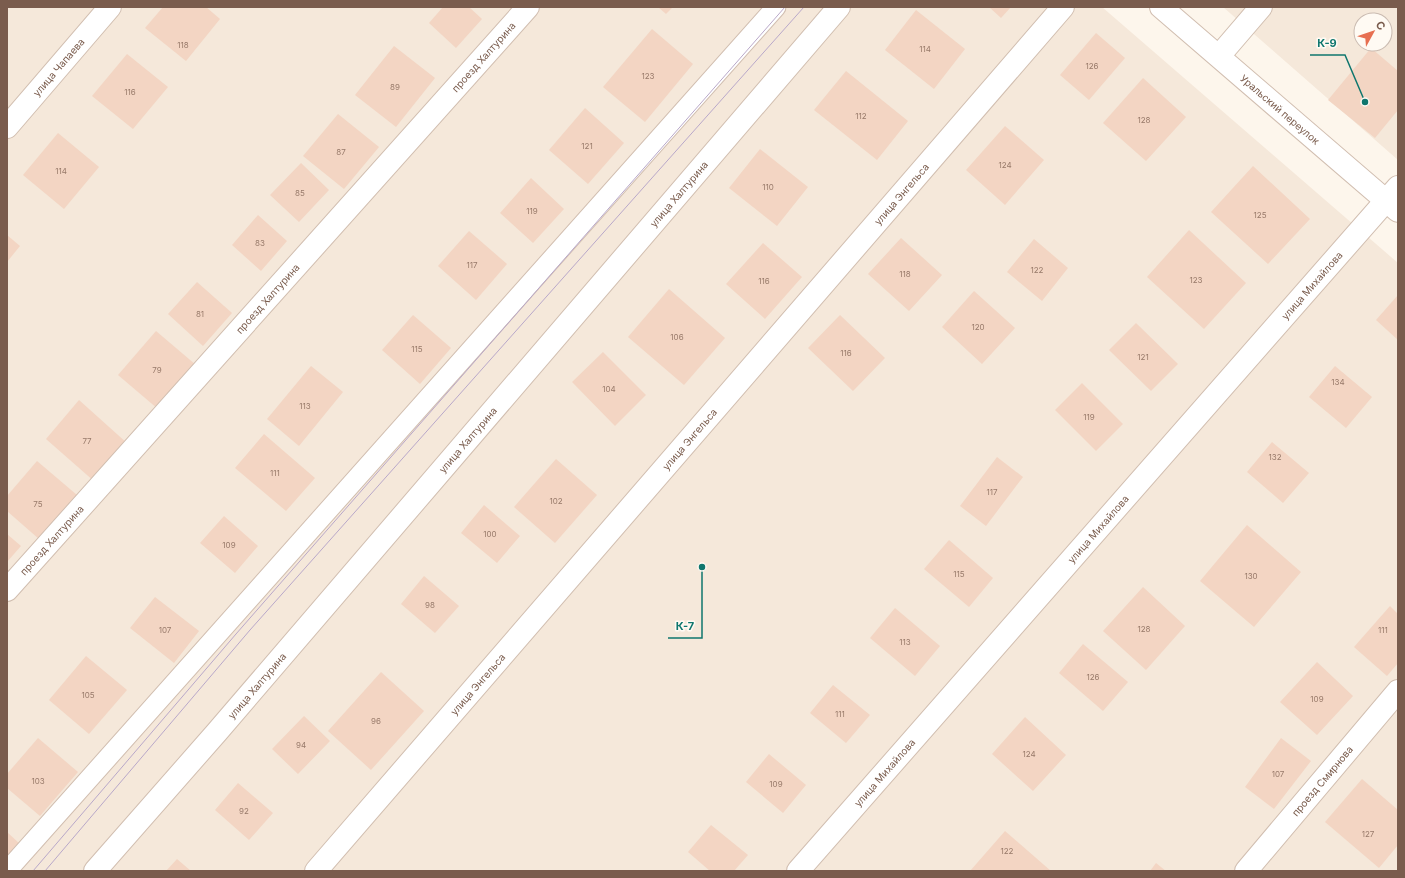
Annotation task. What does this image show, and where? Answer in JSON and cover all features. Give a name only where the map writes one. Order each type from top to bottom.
[{"type":"street","name":"улица Чапаева","points":[[7,127],[110,7]]},
{"type":"street","name":"проезд Халтурина","points":[[7,590],[528,7]]},
{"type":"street","name":"улица Халтурина","points":[[95,871],[222,726],[839,7]]},
{"type":"street","name":"улица Энгельса","points":[[316,871],[1063,7]]},
{"type":"street","name":"Уральский переулок","points":[[1161,7],[1394,200]]},
{"type":"street","points":[[1219,56],[1261,7]]},
{"type":"street","name":"улица Михайлова","points":[[798,871],[1394,200]]},
{"type":"street","name":"проезд Смирнова","points":[[1246,871],[1398,691]]},
{"type":"lane","points":[[7,871],[776,7]]},
{"type":"shaded area","points":[[7,7],[1102,7],[1398,263],[1398,871],[7,871]]},
{"type":"shaded area","points":[[1223,7],[1398,7],[1398,160]]},
{"type":"building","points":[[163,7],[206,7],[220,19],[186,61],[145,28]]},
{"type":"building","points":[[443,7],[469,7],[482,19],[456,48],[429,23]]},
{"type":"building","points":[[658,7],[673,7],[666,14]]},
{"type":"building","points":[[989,7],[1011,7],[1001,18]]},
{"type":"building","points":[[916,10],[965,49],[934,89],[885,50]]},
{"type":"building","points":[[652,29],[693,64],[645,122],[603,87]]},
{"type":"building","points":[[1096,33],[1125,58],[1089,100],[1060,75]]},
{"type":"building","points":[[394,46],[435,78],[396,127],[355,95]]},
{"type":"building","points":[[1368,52],[1376,52],[1398,71],[1398,110],[1375,138],[1328,100]]},
{"type":"building","points":[[127,54],[168,87],[133,129],[92,96]]},
{"type":"building","points":[[846,71],[908,121],[877,160],[814,110]]},
{"type":"building","points":[[1143,78],[1186,117],[1146,161],[1103,123]]},
{"type":"building","points":[[585,108],[624,143],[588,184],[549,150]]},
{"type":"building","points":[[338,114],[379,147],[344,189],[303,156]]},
{"type":"building","points":[[1005,126],[1044,160],[1005,205],[966,170]]},
{"type":"building","points":[[58,133],[99,167],[64,209],[23,175]]},
{"type":"building","points":[[760,149],[808,187],[777,226],[729,188]]},
{"type":"building","points":[[301,163],[329,190],[299,222],[270,195]]},
{"type":"building","points":[[1253,166],[1310,219],[1268,264],[1211,212]]},
{"type":"building","points":[[531,178],[564,209],[533,243],[500,213]]},
{"type":"building","points":[[258,215],[287,241],[261,271],[232,245]]},
{"type":"building","points":[[1189,230],[1246,283],[1204,329],[1147,277]]},
{"type":"building","points":[[469,231],[507,264],[476,300],[438,266]]},
{"type":"building","points":[[7,235],[20,246],[7,262]]},
{"type":"building","points":[[901,238],[942,275],[909,311],[868,274]]},
{"type":"building","points":[[1034,239],[1068,268],[1042,301],[1007,272]]},
{"type":"building","points":[[763,243],[802,277],[765,319],[726,284]]},
{"type":"building","points":[[197,282],[232,313],[203,346],[168,314]]},
{"type":"building","points":[[669,289],[725,338],[684,385],[628,337]]},
{"type":"building","points":[[974,291],[1015,328],[982,364],[942,327]]},
{"type":"building","points":[[1398,295],[1398,340],[1376,320]]},
{"type":"building","points":[[413,315],[451,348],[420,384],[382,350]]},
{"type":"building","points":[[840,315],[885,358],[853,391],[808,348]]},
{"type":"building","points":[[1136,323],[1178,364],[1151,391],[1109,350]]},
{"type":"building","points":[[156,331],[196,365],[158,409],[118,375]]},
{"type":"building","points":[[603,352],[646,395],[615,426],[572,382]]},
{"type":"building","points":[[311,366],[343,392],[299,446],[267,419]]},
{"type":"building","points":[[1335,366],[1372,397],[1346,428],[1309,397]]},
{"type":"building","points":[[1082,383],[1123,424],[1096,451],[1055,410]]},
{"type":"building","points":[[79,400],[128,444],[95,482],[46,439]]},
{"type":"building","points":[[264,434],[315,478],[286,511],[235,468]]},
{"type":"building","points":[[1272,442],[1309,473],[1283,503],[1247,472]]},
{"type":"building","points":[[997,457],[1023,477],[986,526],[960,506]]},
{"type":"building","points":[[556,459],[597,495],[555,543],[514,507]]},
{"type":"building","points":[[37,461],[77,495],[39,539],[7,511],[7,496]]},
{"type":"building","points":[[484,505],[520,536],[497,563],[461,533]]},
{"type":"building","points":[[224,516],[258,546],[235,573],[200,543]]},
{"type":"building","points":[[1247,525],[1301,572],[1254,627],[1200,581]]},
{"type":"building","points":[[7,534],[21,546],[7,562]]},
{"type":"building","points":[[949,540],[993,578],[969,607],[924,569]]},
{"type":"building","points":[[424,576],[459,606],[435,633],[401,604]]},
{"type":"building","points":[[1143,587],[1185,626],[1146,670],[1103,631]]},
{"type":"building","points":[[155,597],[199,631],[174,663],[130,628]]},
{"type":"building","points":[[1390,606],[1398,614],[1398,663],[1387,676],[1354,647]]},
{"type":"building","points":[[895,608],[940,646],[915,676],[870,638]]},
{"type":"building","points":[[1083,644],[1128,682],[1103,711],[1059,673]]},
{"type":"building","points":[[86,656],[127,690],[89,734],[49,700]]},
{"type":"building","points":[[1317,662],[1353,696],[1317,735],[1280,702]]},
{"type":"building","points":[[381,672],[424,711],[371,770],[328,731]]},
{"type":"building","points":[[833,685],[870,715],[846,743],[810,713]]},
{"type":"building","points":[[304,716],[330,741],[298,774],[272,749]]},
{"type":"building","points":[[1025,717],[1066,755],[1033,791],[992,754]]},
{"type":"building","points":[[38,738],[78,772],[40,816],[7,788],[7,774]]},
{"type":"building","points":[[1281,738],[1311,761],[1274,809],[1245,787]]},
{"type":"building","points":[[769,754],[806,785],[783,813],[746,782]]},
{"type":"building","points":[[1362,779],[1398,810],[1398,845],[1379,868],[1325,822]]},
{"type":"building","points":[[238,783],[273,813],[249,840],[215,810]]},
{"type":"building","points":[[711,825],[748,855],[734,871],[710,871],[688,852]]},
{"type":"building","points":[[1005,831],[1051,871],[970,871]]},
{"type":"building","points":[[7,832],[20,844],[7,858]]},
{"type":"building","points":[[177,859],[191,871],[166,871]]},
{"type":"building","points":[[1156,863],[1166,871],[1150,871]]},
{"type":"tram line","points":[[33,871],[236,634],[785,7]]},
{"type":"tram line","points":[[45,871],[250,630],[804,7]]},
{"type":"place","name":"К-9","points":[[1365,102]]},
{"type":"place","name":"К-7","points":[[702,567]]}]
